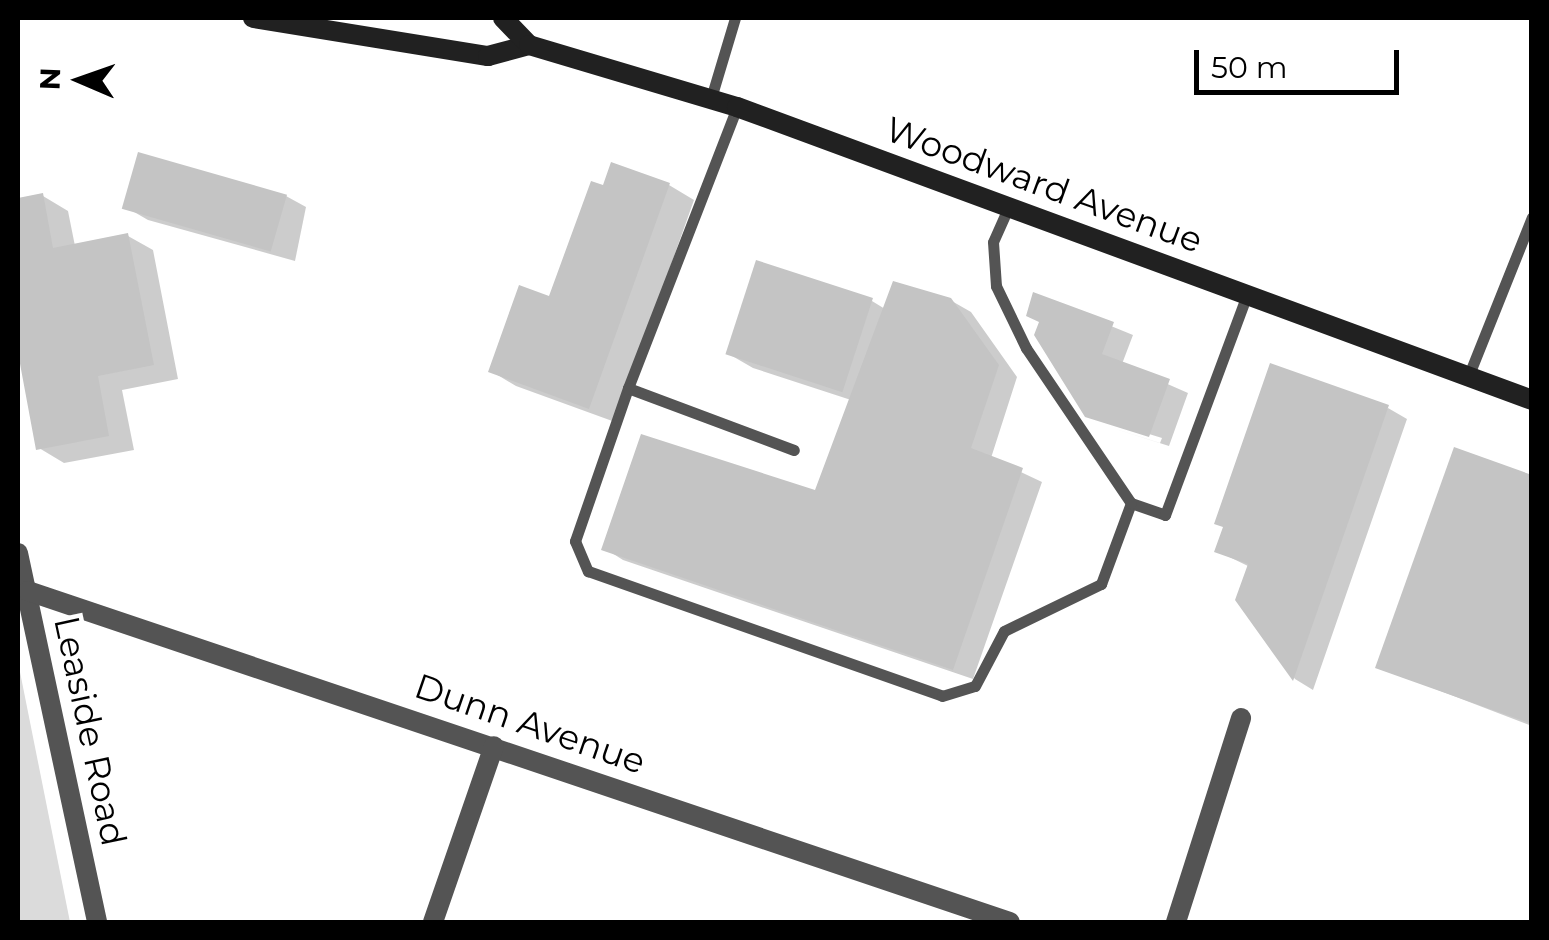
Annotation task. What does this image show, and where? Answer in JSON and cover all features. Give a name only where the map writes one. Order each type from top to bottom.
[{"type":"main road","name":"Woodward Avenue","points":[[252,18],[488,56],[529,44]]},
{"type":"main road","name":"Woodward Avenue","points":[[503,18],[529,44],[737,107],[1532,400]]},
{"type":"street","name":"Leaside Road","points":[[18,553],[97,922]]},
{"type":"street","name":"Dunn Avenue","points":[[28,592],[1010,922]]},
{"type":"street","points":[[1176,922],[1241,718]]},
{"type":"street","points":[[432,922],[494,746]]},
{"type":"lane","points":[[711,98],[736,18]]},
{"type":"lane","points":[[737,107],[628,388],[576,541],[588,571],[942,696],[975,686],[1004,630],[1101,584],[1131,503]]},
{"type":"lane","points":[[1009,206],[992,242],[996,286],[1026,348],[1131,503],[1165,515],[1247,295]]},
{"type":"lane","points":[[1468,377],[1532,216]]},
{"type":"lane","points":[[628,388],[794,450]]},
{"type":"shaded area","points":[[18,662],[70,922],[18,922]]},
{"type":"building","points":[[138,152],[287,195],[271,251],[122,209]]},
{"type":"building","points":[[611,162],[670,183],[589,409],[488,372],[519,285],[549,296],[591,181],[603,185]]},
{"type":"building","points":[[43,193],[53,248],[128,233],[154,365],[98,376],[109,436],[36,450],[18,353],[18,198]]},
{"type":"building","points":[[756,260],[873,298],[842,392],[725,354]]},
{"type":"building","points":[[893,281],[951,298],[999,365],[971,448],[1023,468],[953,670],[601,550],[641,434],[815,490]]},
{"type":"building","points":[[1033,292],[1114,322],[1102,354],[1170,379],[1149,437],[1085,417],[1034,335],[1039,322],[1026,316]]},
{"type":"building","points":[[1270,363],[1389,405],[1293,681],[1235,600],[1248,564],[1214,552],[1223,527],[1214,524]]},
{"type":"building","points":[[1454,447],[1532,475],[1532,724],[1375,668]]}]
